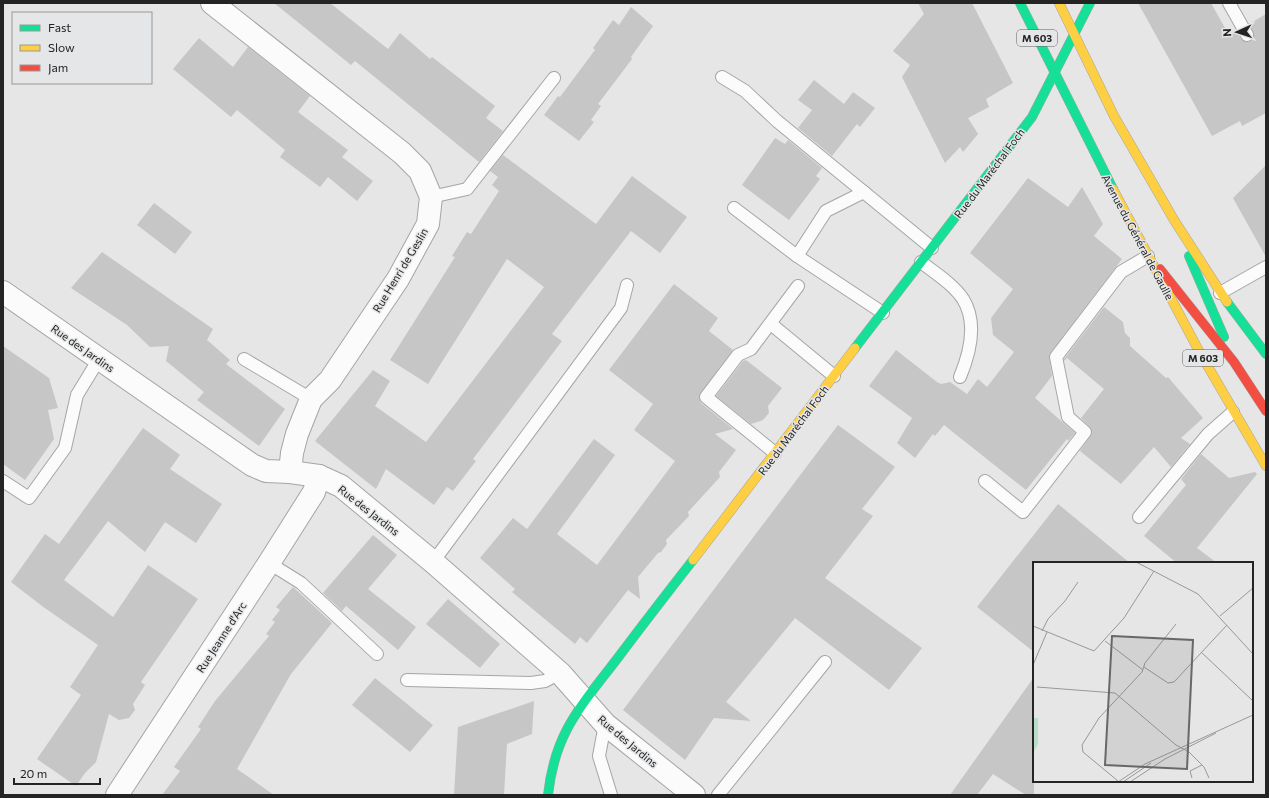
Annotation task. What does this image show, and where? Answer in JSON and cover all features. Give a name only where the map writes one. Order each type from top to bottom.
[{"type":"main road","name":"Avenue du Général de Gaulle","points":[[1020,3],[1145,252],[1233,412],[1266,466]]},
{"type":"main road","name":"M 603","points":[[1059,3],[1114,116],[1174,220],[1220,293],[1266,354]]},
{"type":"main road","name":"Rue du Maréchal Foch","points":[[548,795],[548,776],[560,738],[584,700],[883,313],[1032,117],[1090,3]]},
{"type":"main road","points":[[1174,220],[1234,362]]},
{"type":"main road","points":[[1145,252],[1234,362],[1266,411]]},
{"type":"street","name":"Rue Henri de Geslin","points":[[212,3],[402,153],[420,171],[431,197],[428,224],[398,279],[330,380],[311,399],[297,434],[292,453],[290,472]]},
{"type":"street","name":"Rue des Jardins","points":[[3,292],[252,465],[266,471],[290,472],[320,476],[341,486],[434,562],[560,673],[605,724],[694,795]]},
{"type":"street","name":"Rue Jeanne d'Arc","points":[[117,795],[269,563],[314,492],[320,476]]},
{"type":"lane","points":[[1230,3],[1247,35]]},
{"type":"lane","points":[[722,77],[745,92],[776,121],[932,248]]},
{"type":"lane","points":[[431,197],[467,189],[554,78]]},
{"type":"lane","points":[[798,256],[826,210],[864,192]]},
{"type":"lane","points":[[734,208],[798,256],[883,313]]},
{"type":"lane","points":[[985,481],[1023,512],[1085,432],[1068,417],[1056,357],[1121,272],[1145,252]]},
{"type":"lane","points":[[921,262],[963,299],[970,316],[971,335],[968,357],[960,377]]},
{"type":"lane","points":[[1220,293],[1266,267]]},
{"type":"lane","points":[[434,562],[622,308],[627,285]]},
{"type":"lane","points":[[775,453],[706,397],[738,355],[752,349],[798,286]]},
{"type":"lane","points":[[771,324],[834,376]]},
{"type":"lane","points":[[3,481],[29,498],[65,448],[77,396],[99,359]]},
{"type":"lane","points":[[244,359],[311,399]]},
{"type":"lane","points":[[1139,517],[1208,434],[1233,412]]},
{"type":"lane","points":[[269,563],[301,583],[377,654]]},
{"type":"lane","points":[[718,795],[825,662]]},
{"type":"lane","points":[[408,680],[531,683],[545,681],[560,673]]},
{"type":"lane","points":[[605,724],[599,756],[611,795]]},
{"type":"building","points":[[274,3],[330,3],[388,49],[400,33],[430,59],[432,57],[495,106],[486,118],[503,131],[479,162],[355,61],[351,65]]},
{"type":"building","points":[[918,3],[972,3],[1013,83],[986,99],[989,107],[968,118],[978,134],[963,152],[960,147],[945,163],[902,77],[910,65],[893,51],[924,14]]},
{"type":"building","points":[[1138,3],[1211,3],[1229,35],[1236,31],[1241,39],[1247,42],[1251,41],[1254,35],[1249,24],[1266,14],[1266,113],[1242,126],[1240,121],[1212,136]]},
{"type":"building","points":[[631,7],[653,26],[631,57],[632,59],[598,104],[601,106],[591,120],[594,122],[579,141],[544,115],[558,96],[560,97],[595,50],[593,48],[613,20],[619,25]]},
{"type":"building","points":[[199,38],[233,67],[248,47],[310,96],[298,112],[348,150],[342,157],[373,181],[357,201],[328,177],[320,187],[280,157],[285,150],[237,110],[231,117],[173,69]]},
{"type":"building","points":[[814,80],[844,104],[853,92],[875,108],[860,127],[857,124],[832,156],[798,128],[812,110],[798,100]]},
{"type":"building","points":[[775,138],[785,144],[788,140],[822,168],[816,176],[820,179],[789,220],[742,185]]},
{"type":"building","points":[[503,155],[596,224],[632,176],[687,217],[660,253],[631,231],[552,334],[562,341],[473,459],[476,461],[453,491],[447,487],[434,505],[386,469],[376,489],[315,441],[373,370],[390,381],[375,406],[426,442],[544,287],[507,259],[428,384],[390,360],[455,257],[452,256],[467,232],[471,234],[499,191],[492,185],[498,177],[490,171]]},
{"type":"building","points":[[1266,165],[1266,257],[1233,198]]},
{"type":"building","points":[[1028,178],[1068,207],[1082,187],[1103,224],[1094,236],[1122,259],[1049,355],[1052,376],[1035,398],[1075,433],[1068,441],[1067,439],[1026,490],[944,425],[935,436],[933,434],[915,458],[897,443],[912,418],[869,386],[896,350],[937,382],[941,384],[950,382],[967,394],[978,379],[987,387],[1014,352],[993,335],[991,318],[1013,289],[970,253]]},
{"type":"building","points":[[154,203],[192,232],[175,254],[137,225]]},
{"type":"building","points":[[102,252],[213,329],[207,340],[230,360],[226,364],[285,409],[259,446],[197,400],[204,392],[166,361],[169,346],[150,347],[127,325],[71,288]]},
{"type":"building","points":[[674,284],[718,318],[709,331],[733,350],[699,396],[701,403],[733,429],[715,434],[736,450],[719,472],[720,477],[688,512],[689,516],[666,540],[667,544],[661,552],[658,553],[638,577],[640,599],[628,590],[587,643],[580,637],[575,644],[512,592],[515,589],[480,558],[513,518],[527,529],[594,439],[615,455],[557,534],[597,565],[675,461],[634,430],[653,404],[609,370]]},
{"type":"building","points":[[1104,307],[1123,322],[1125,333],[1130,338],[1130,346],[1166,378],[1168,377],[1203,418],[1181,438],[1190,444],[1171,467],[1154,447],[1121,484],[1080,451],[1092,433],[1090,427],[1081,418],[1104,389],[1067,358],[1064,361]]},
{"type":"building","points":[[3,346],[49,378],[58,408],[48,410],[54,439],[25,480],[3,464]]},
{"type":"building","points":[[746,360],[782,388],[768,406],[769,413],[763,420],[751,424],[716,396],[743,361]]},
{"type":"building","points":[[838,425],[895,467],[862,509],[873,516],[825,578],[922,648],[889,690],[795,618],[726,702],[751,721],[714,718],[685,760],[623,710]]},
{"type":"building","points":[[143,428],[180,455],[170,469],[222,504],[196,543],[165,522],[145,552],[108,521],[64,580],[113,617],[148,565],[198,599],[141,682],[145,685],[133,704],[135,710],[129,718],[119,720],[109,714],[96,762],[85,773],[76,786],[37,759],[81,695],[70,687],[98,645],[42,606],[11,582],[45,534],[59,544]]},
{"type":"building","points":[[1201,454],[1229,478],[1255,472],[1257,474],[1197,548],[1216,562],[1176,562],[1144,536],[1186,485],[1181,479]]},
{"type":"building","points":[[1058,504],[1129,562],[1033,562],[1033,651],[977,607]]},
{"type":"building","points":[[373,535],[397,555],[368,589],[416,627],[398,650],[346,606],[342,611],[323,593]]},
{"type":"building","points":[[293,587],[332,623],[291,674],[237,769],[274,795],[162,795],[180,771],[174,767],[201,729],[198,727],[215,701],[269,636],[266,634],[275,622],[272,620],[280,610],[276,607]]},
{"type":"building","points":[[448,599],[500,644],[480,668],[426,624]]},
{"type":"building","points":[[375,678],[433,725],[410,752],[352,705]]},
{"type":"building","points":[[1033,678],[1034,795],[1026,795],[993,774],[977,795],[950,795]]},
{"type":"building","points":[[534,701],[532,734],[507,744],[504,795],[454,795],[458,727]]},
{"type":"traffic: fast","points":[[1020,3],[1113,189]]},
{"type":"traffic: fast","points":[[855,348],[1032,117],[1090,3]]},
{"type":"traffic: fast","points":[[1189,256],[1224,337]]},
{"type":"traffic: fast","points":[[1227,302],[1266,354]]},
{"type":"traffic: fast","points":[[548,795],[557,753],[564,735],[573,719],[594,688],[693,560]]},
{"type":"traffic: slow","points":[[1059,3],[1114,116],[1174,220],[1227,302]]},
{"type":"traffic: slow","points":[[1113,189],[1200,353],[1266,466]]},
{"type":"traffic: slow","points":[[693,560],[855,348]]},
{"type":"traffic: jam","points":[[1160,269],[1234,362],[1266,411]]}]
